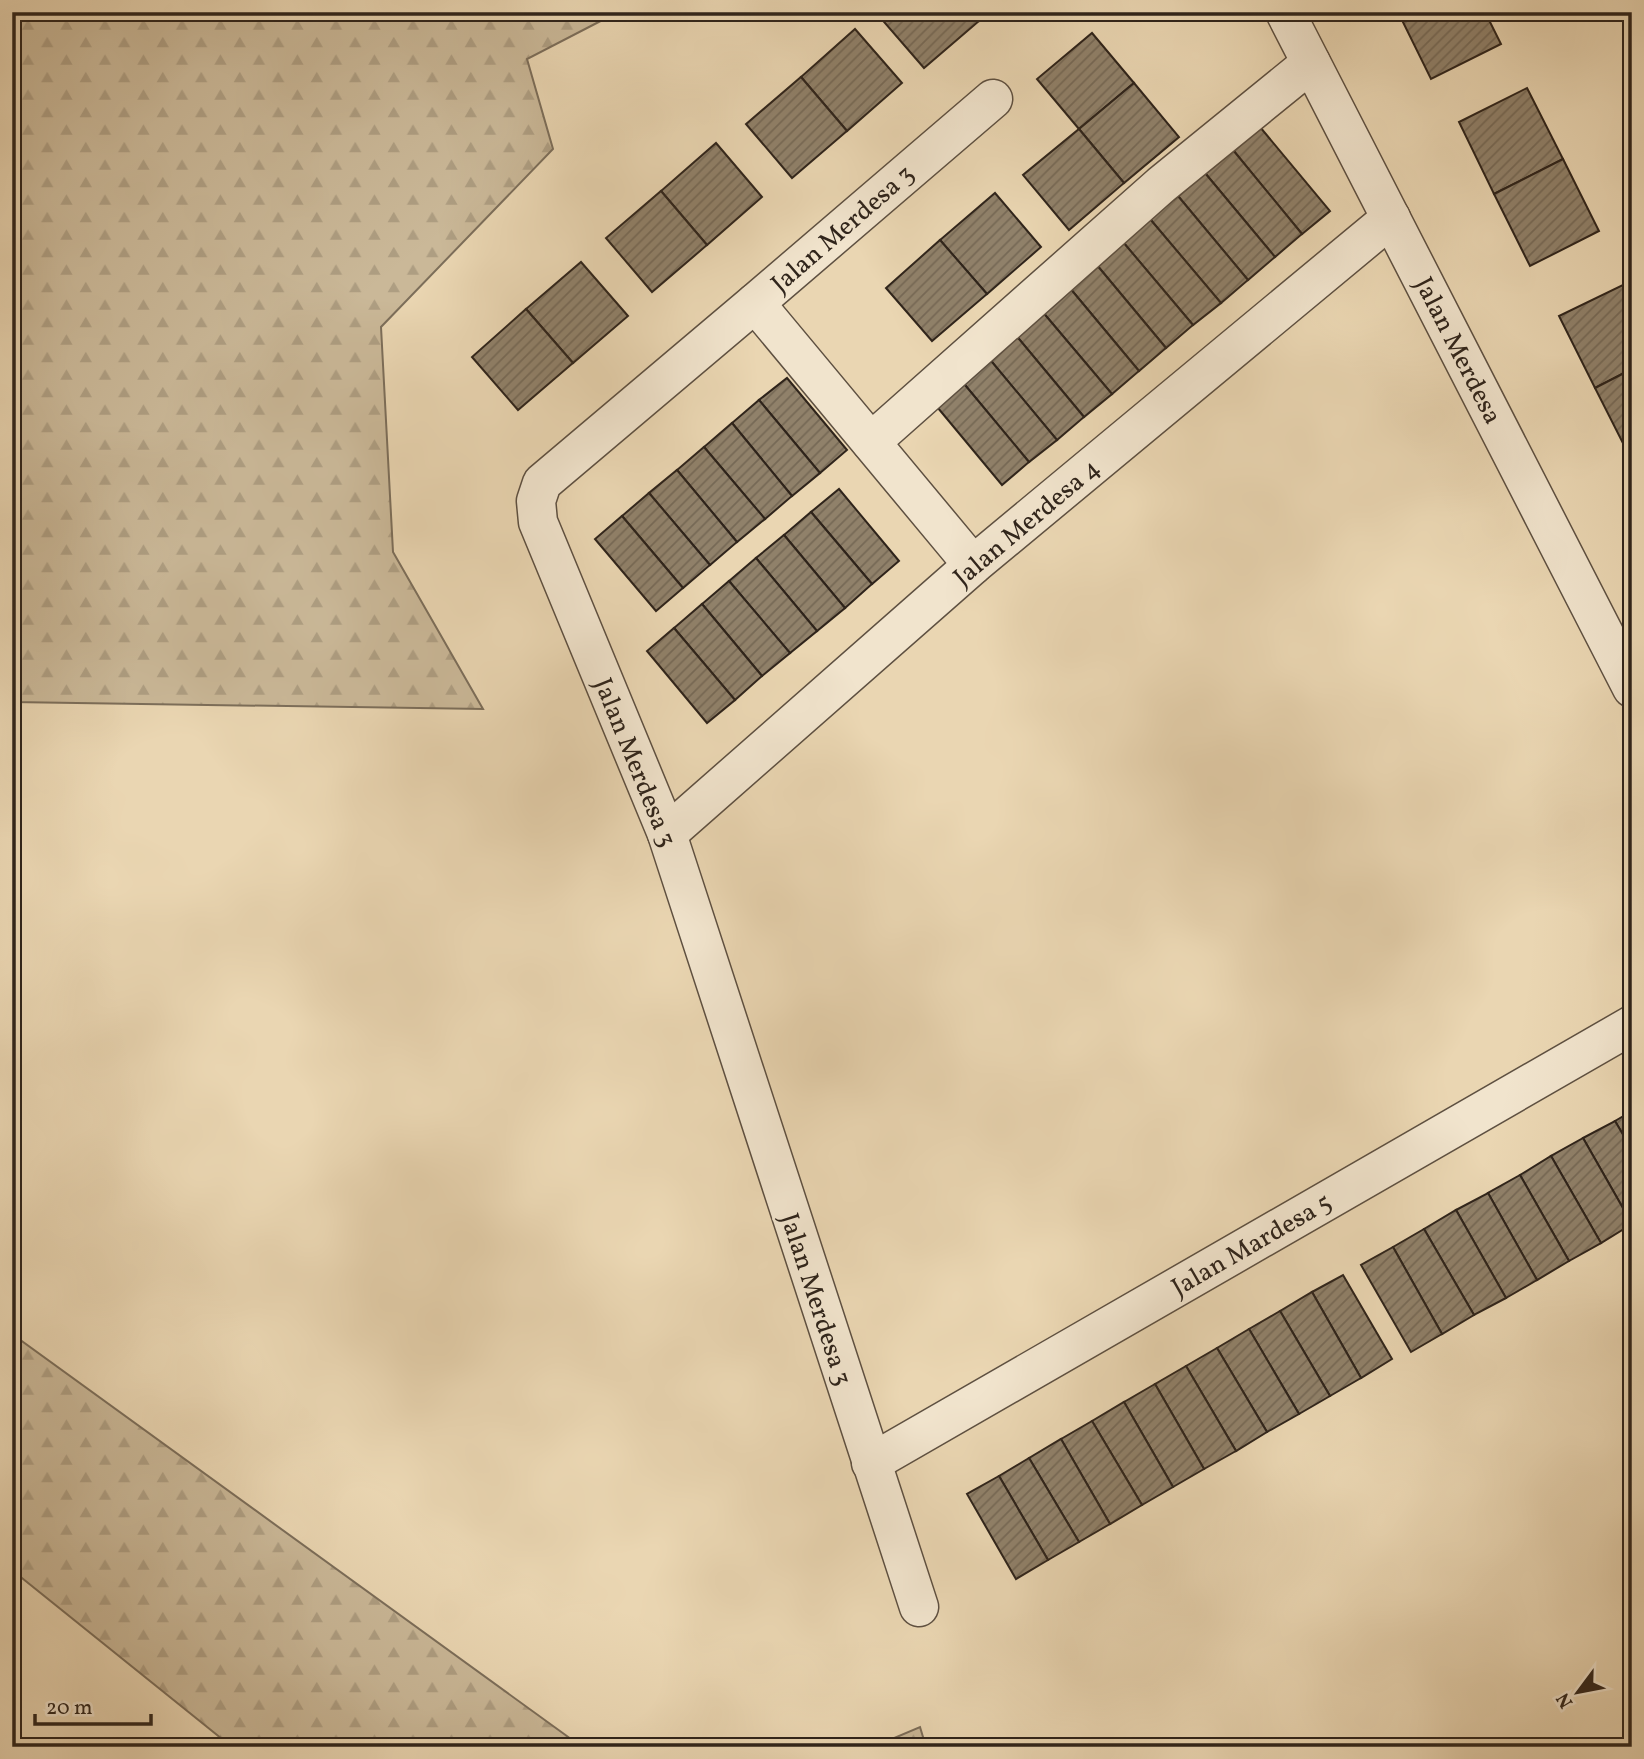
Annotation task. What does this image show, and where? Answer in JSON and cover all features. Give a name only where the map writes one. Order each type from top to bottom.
[{"type":"street","name":"Jalan Merdesa","points":[[1285,12],[1632,688]]},
{"type":"street","points":[[871,442],[1161,185],[1311,63]]},
{"type":"street","name":"Jalan Merdesa 3","points":[[919,1607],[667,834],[538,522],[536,501],[542,483],[993,99]]},
{"type":"street","name":"Jalan Merdesa 4","points":[[667,834],[973,565],[1391,218]]},
{"type":"street","points":[[755,303],[973,565]]},
{"type":"street","name":"Jalan Mardesa 5","points":[[871,1463],[1632,1025]]},
{"type":"green space","points":[[12,12],[618,12],[527,59],[553,149],[381,327],[393,552],[483,709],[12,702]]},
{"type":"green space","points":[[12,1334],[582,1747],[232,1747],[12,1570]]},
{"type":"green space","points":[[920,1727],[926,1747],[873,1747]]},
{"type":"building","points":[[880,12],[971,12],[979,21],[924,68],[878,15]]},
{"type":"building","points":[[971,12],[988,12],[979,21]]},
{"type":"building","points":[[1398,12],[1485,12],[1501,44],[1431,79]]},
{"type":"building","points":[[855,29],[902,83],[847,131],[801,77]]},
{"type":"building","points":[[1092,33],[1134,83],[1079,129],[1037,79]]},
{"type":"building","points":[[801,77],[847,131],[792,178],[746,124]]},
{"type":"building","points":[[1134,83],[1179,137],[1124,183],[1079,129]]},
{"type":"building","points":[[1527,88],[1563,159],[1494,194],[1459,122]]},
{"type":"building","points":[[1260,127],[1330,211],[1302,234],[1233,150]]},
{"type":"building","points":[[1079,129],[1124,183],[1069,230],[1023,175]]},
{"type":"building","points":[[716,143],[762,197],[707,245],[661,191]]},
{"type":"building","points":[[1233,150],[1302,234],[1275,257],[1205,173]]},
{"type":"building","points":[[1563,159],[1599,231],[1530,266],[1494,194]]},
{"type":"building","points":[[1205,173],[1275,257],[1248,280],[1178,196]]},
{"type":"building","points":[[661,191],[707,245],[652,292],[606,238]]},
{"type":"building","points":[[995,193],[1041,247],[987,294],[940,240]]},
{"type":"building","points":[[1178,196],[1248,280],[1221,303],[1150,219]]},
{"type":"building","points":[[1150,219],[1221,303],[1193,325],[1123,242]]},
{"type":"building","points":[[940,240],[987,294],[932,341],[886,288]]},
{"type":"building","points":[[1123,242],[1193,325],[1166,348],[1096,264]]},
{"type":"building","points":[[581,262],[628,316],[573,363],[526,309]]},
{"type":"building","points":[[1096,264],[1166,348],[1139,371],[1069,287]]},
{"type":"building","points":[[1629,282],[1632,288],[1632,369],[1595,388],[1559,316]]},
{"type":"building","points":[[1069,287],[1139,371],[1112,394],[1041,310]]},
{"type":"building","points":[[526,309],[573,363],[518,410],[472,357]]},
{"type":"building","points":[[1041,310],[1112,394],[1084,417],[1014,333]]},
{"type":"building","points":[[1014,333],[1084,417],[1057,440],[987,356]]},
{"type":"building","points":[[987,356],[1057,440],[1029,462],[960,379]]},
{"type":"building","points":[[1632,369],[1632,459],[1631,459],[1595,388]]},
{"type":"building","points":[[787,378],[847,450],[820,473],[759,400]]},
{"type":"building","points":[[960,379],[1029,462],[1002,485],[933,402]]},
{"type":"building","points":[[759,400],[820,473],[792,496],[732,423]]},
{"type":"building","points":[[732,423],[792,496],[765,519],[704,447]]},
{"type":"building","points":[[704,447],[765,519],[737,542],[677,470]]},
{"type":"building","points":[[677,470],[737,542],[710,565],[649,493]]},
{"type":"building","points":[[839,489],[899,561],[872,584],[811,512]]},
{"type":"building","points":[[649,493],[710,565],[683,588],[622,516]]},
{"type":"building","points":[[811,512],[872,584],[845,608],[784,535]]},
{"type":"building","points":[[622,516],[683,588],[656,611],[595,539]]},
{"type":"building","points":[[784,535],[845,608],[817,631],[756,558]]},
{"type":"building","points":[[756,558],[817,631],[790,653],[729,581]]},
{"type":"building","points":[[729,581],[790,653],[762,676],[702,604]]},
{"type":"building","points":[[702,604],[762,676],[735,700],[674,628]]},
{"type":"building","points":[[674,628],[735,700],[707,723],[647,651]]},
{"type":"building","points":[[1632,1111],[1632,1150],[1615,1121]]},
{"type":"building","points":[[1615,1121],[1632,1150],[1632,1224],[1583,1138]]},
{"type":"building","points":[[1583,1138],[1632,1224],[1601,1243],[1551,1156]]},
{"type":"building","points":[[1551,1156],[1601,1243],[1569,1261],[1520,1175]]},
{"type":"building","points":[[1520,1175],[1569,1261],[1537,1280],[1488,1193]]},
{"type":"building","points":[[1488,1193],[1537,1280],[1506,1298],[1456,1210]]},
{"type":"building","points":[[1456,1210],[1506,1298],[1474,1315],[1424,1229]]},
{"type":"building","points":[[1424,1229],[1474,1315],[1442,1334],[1393,1247]]},
{"type":"building","points":[[1393,1247],[1442,1334],[1411,1352],[1361,1265]]},
{"type":"building","points":[[1343,1275],[1392,1359],[1361,1378],[1312,1292]]},
{"type":"building","points":[[1312,1292],[1361,1378],[1330,1396],[1280,1311]]},
{"type":"building","points":[[1280,1311],[1330,1396],[1299,1414],[1249,1329]]},
{"type":"building","points":[[1249,1329],[1299,1414],[1267,1432],[1217,1348]]},
{"type":"building","points":[[1217,1348],[1267,1432],[1236,1451],[1186,1366]]},
{"type":"building","points":[[1186,1366],[1236,1451],[1204,1469],[1155,1384]]},
{"type":"building","points":[[1155,1384],[1204,1469],[1173,1487],[1124,1402]]},
{"type":"building","points":[[1124,1402],[1173,1487],[1142,1505],[1092,1421]]},
{"type":"building","points":[[1092,1421],[1142,1505],[1110,1524],[1061,1439]]},
{"type":"building","points":[[1061,1439],[1110,1524],[1079,1542],[1029,1458]]},
{"type":"building","points":[[1029,1458],[1079,1542],[1048,1560],[999,1476]]},
{"type":"building","points":[[999,1476],[1048,1560],[1016,1579],[967,1494]]}]
